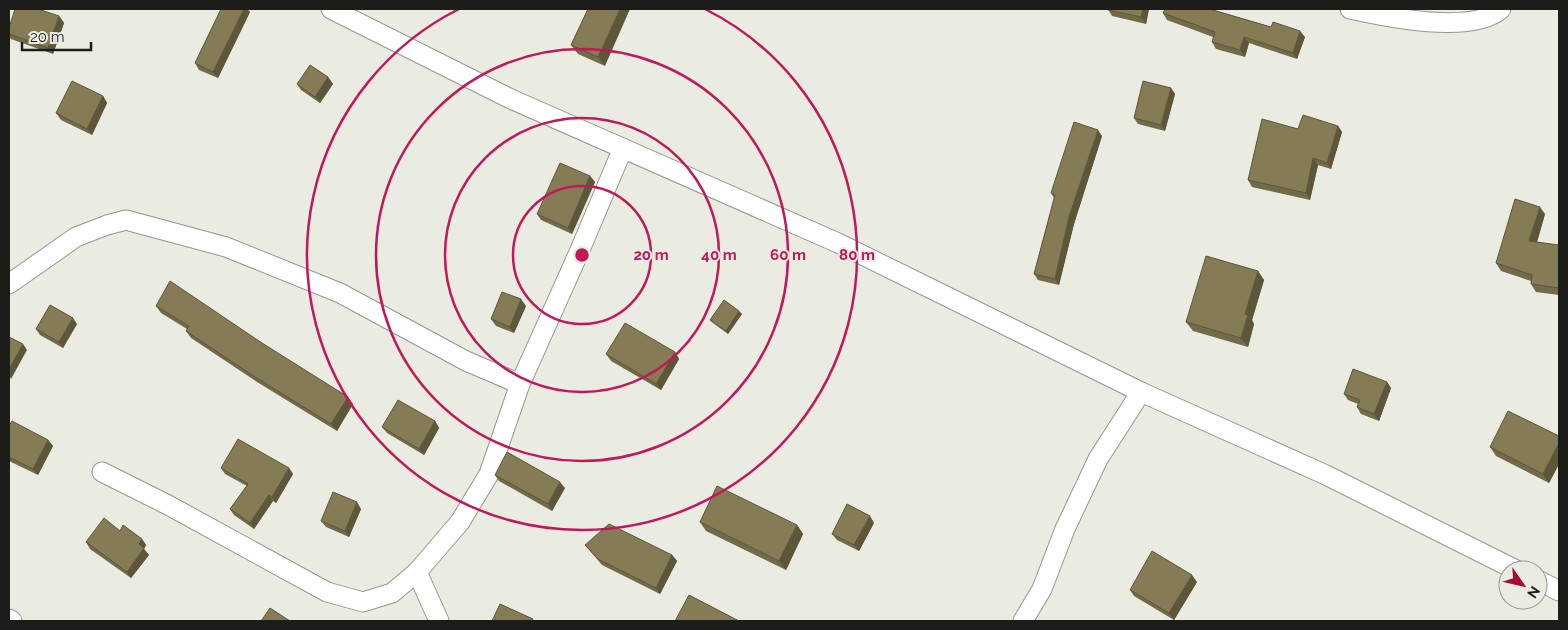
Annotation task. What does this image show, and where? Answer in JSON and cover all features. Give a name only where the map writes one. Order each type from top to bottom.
[{"type":"street","points":[[332,9],[510,99],[838,243],[1141,392],[1326,475],[1498,561]]},
{"type":"street","points":[[1350,9],[1431,23],[1481,20],[1501,9]]},
{"type":"street","points":[[102,472],[168,505],[327,592],[364,602],[392,594],[417,572],[460,522],[489,474],[520,384],[580,250],[622,148]]},
{"type":"street","points":[[9,284],[76,237],[126,220],[226,247],[340,293],[466,361],[520,384]]},
{"type":"street","points":[[1023,621],[1042,589],[1065,529],[1098,459],[1141,392]]},
{"type":"street","points":[[417,572],[439,621]]},
{"type":"building","points":[[15,9],[38,9],[59,16],[48,48],[9,34]]},
{"type":"building","points":[[221,9],[244,9],[213,72],[195,63]]},
{"type":"building","points":[[588,9],[620,9],[598,57],[571,45]]},
{"type":"building","points":[[1108,9],[1143,9],[1141,17]]},
{"type":"building","points":[[1165,9],[1209,9],[1271,27],[1273,22],[1300,31],[1293,53],[1244,37],[1240,50],[1212,42],[1215,32],[1163,13]]},
{"type":"building","points":[[310,65],[328,77],[315,97],[297,84]]},
{"type":"building","points":[[72,81],[103,96],[87,129],[56,113]]},
{"type":"building","points":[[1143,81],[1171,88],[1161,125],[1134,118]]},
{"type":"building","points":[[1303,115],[1338,126],[1327,163],[1313,158],[1306,193],[1248,180],[1262,119],[1298,129]]},
{"type":"building","points":[[1074,122],[1098,130],[1069,217],[1055,279],[1034,274],[1055,195],[1051,193]]},
{"type":"building","points":[[560,163],[590,176],[568,228],[537,214]]},
{"type":"building","points":[[1515,199],[1540,207],[1529,241],[1559,245],[1559,288],[1531,284],[1532,275],[1496,263]]},
{"type":"building","points":[[1206,256],[1258,271],[1245,314],[1248,315],[1241,338],[1186,322]]},
{"type":"building","points":[[170,281],[262,343],[348,397],[331,424],[186,331],[189,326],[156,306]]},
{"type":"building","points":[[502,292],[521,299],[510,327],[491,319]]},
{"type":"building","points":[[724,300],[739,311],[726,331],[710,320]]},
{"type":"building","points":[[50,305],[73,318],[59,342],[36,329]]},
{"type":"building","points":[[625,323],[675,352],[656,384],[606,354]]},
{"type":"building","points":[[9,337],[23,344],[9,369]]},
{"type":"building","points":[[1353,369],[1387,382],[1374,414],[1357,407],[1360,400],[1344,394]]},
{"type":"building","points":[[398,400],[435,421],[419,449],[382,427]]},
{"type":"building","points":[[1508,411],[1559,436],[1559,443],[1543,474],[1490,447]]},
{"type":"building","points":[[12,421],[48,440],[33,469],[9,457],[9,426]]},
{"type":"building","points":[[238,439],[289,468],[272,497],[269,495],[250,523],[230,509],[248,484],[221,468]]},
{"type":"building","points":[[507,452],[560,482],[548,504],[495,475]]},
{"type":"building","points":[[717,486],[797,525],[779,561],[700,522]]},
{"type":"building","points":[[333,492],[357,502],[345,531],[321,521]]},
{"type":"building","points":[[847,504],[870,516],[854,545],[832,534]]},
{"type":"building","points":[[104,518],[120,531],[123,525],[142,539],[139,544],[144,548],[127,572],[86,542]]},
{"type":"building","points":[[609,524],[672,555],[656,588],[598,559],[585,545]]},
{"type":"building","points":[[1152,551],[1192,575],[1169,613],[1130,590]]},
{"type":"building","points":[[689,595],[739,621],[675,621]]},
{"type":"building","points":[[500,604],[533,619],[532,621],[492,621]]},
{"type":"building","points":[[270,608],[290,621],[261,621]]}]
